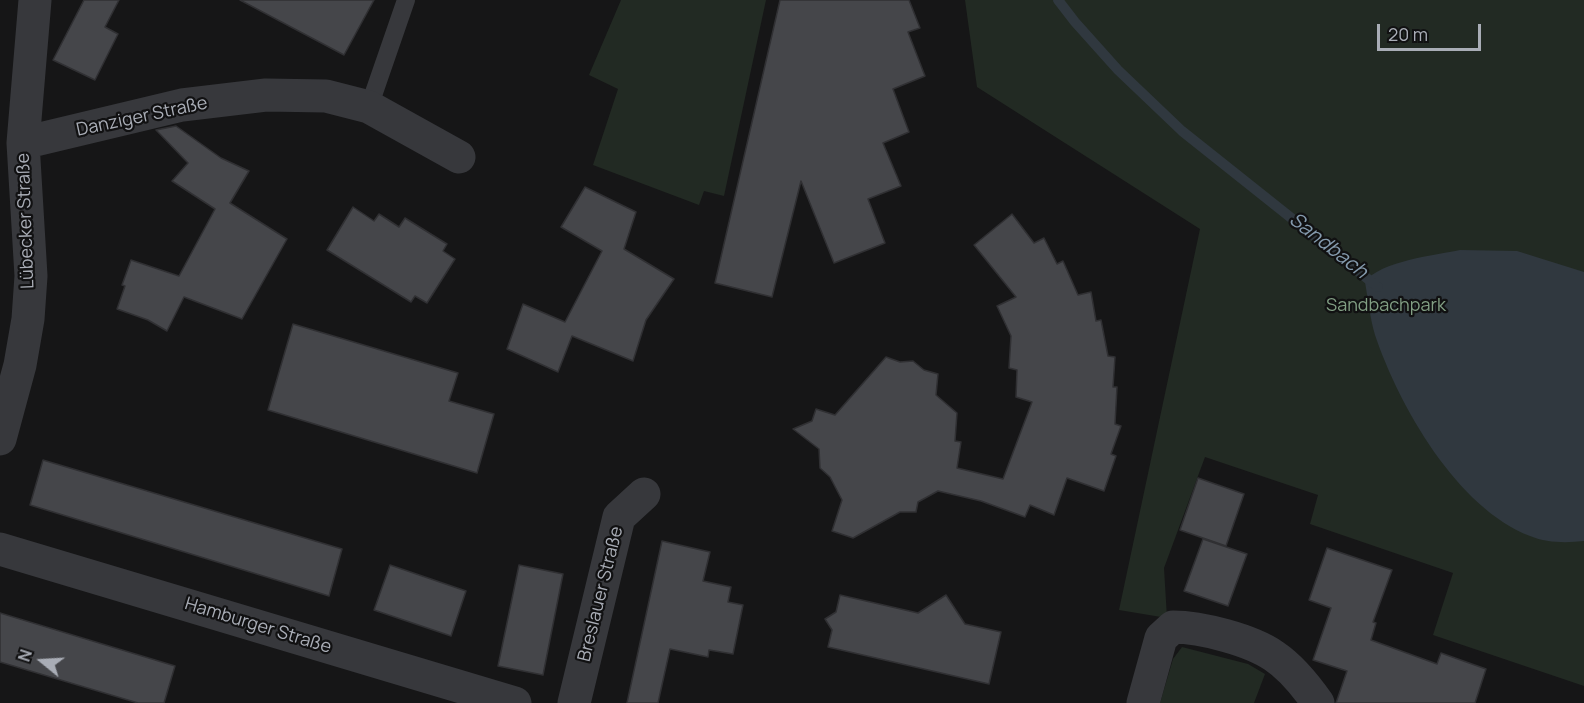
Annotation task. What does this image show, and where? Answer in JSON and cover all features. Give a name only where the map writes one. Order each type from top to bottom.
[{"type":"street","name":"Lübecker Straße","points":[[0,439],[20,365],[28,320],[31,276],[23,142],[35,0]]},
{"type":"street","name":"Danziger Straße","points":[[23,142],[182,105],[266,95],[326,96],[369,107],[459,158]]},
{"type":"street","name":"Breslauer Straße","points":[[574,703],[619,518],[644,494]]},
{"type":"street","name":"Hamburger Straße","points":[[0,549],[515,703]]},
{"type":"street","points":[[1143,703],[1161,638],[1173,627],[1194,627],[1240,640],[1274,656],[1304,683],[1318,703]]},
{"type":"lane","points":[[369,107],[406,0]]},
{"type":"green space","points":[[621,0],[766,0],[724,196],[704,191],[699,205],[593,165],[618,89],[589,75]]},
{"type":"green space","name":"Sandbachpark","points":[[965,0],[1584,0],[1584,686],[1433,635],[1453,573],[1310,524],[1318,495],[1205,457],[1164,568],[1167,618],[1119,610],[1200,229],[977,87]]},
{"type":"green space","points":[[1182,647],[1248,664],[1265,674],[1254,703],[1160,703],[1173,659]]},
{"type":"shaded area","points":[[1460,250],[1517,251],[1584,272],[1584,541],[1557,542],[1530,536],[1503,522],[1478,503],[1434,452],[1415,422],[1386,363],[1373,329],[1365,282],[1372,275],[1395,264]]},
{"type":"building","points":[[84,0],[119,0],[105,27],[118,34],[95,80],[53,60]]},
{"type":"building","points":[[240,0],[374,0],[344,55]]},
{"type":"building","points":[[780,0],[909,0],[920,28],[908,32],[925,76],[893,89],[909,132],[883,143],[901,186],[868,199],[885,243],[834,263],[801,181],[772,297],[715,283]]},
{"type":"building","points":[[176,126],[221,158],[249,171],[230,203],[287,239],[242,319],[184,297],[167,331],[148,320],[117,309],[131,260],[179,276],[215,209],[172,181],[188,163],[156,130]]},
{"type":"building","points":[[585,187],[636,212],[624,249],[674,279],[646,320],[633,361],[572,336],[558,372],[507,349],[523,304],[565,322],[602,251],[561,227]]},
{"type":"building","points":[[353,207],[374,221],[379,214],[399,227],[405,218],[447,244],[443,251],[455,259],[427,303],[415,296],[411,302],[327,250]]},
{"type":"building","points":[[1012,214],[1034,243],[1044,238],[1057,264],[1063,261],[1078,295],[1091,292],[1096,321],[1101,320],[1108,356],[1115,357],[1113,387],[1117,387],[1115,424],[1121,426],[1111,454],[1116,456],[1104,491],[1067,478],[1054,515],[1030,505],[1025,517],[981,501],[938,491],[918,502],[916,512],[900,512],[853,538],[832,531],[842,500],[830,477],[820,468],[819,449],[793,429],[812,421],[816,409],[835,415],[886,357],[900,362],[913,361],[924,370],[938,374],[936,395],[957,413],[955,441],[961,442],[957,468],[1003,479],[1032,402],[1016,397],[1017,370],[1009,368],[1011,336],[997,306],[1016,297],[974,245]]},
{"type":"building","points":[[293,324],[458,373],[449,401],[494,414],[477,473],[268,410]]},
{"type":"building","points":[[43,460],[342,549],[329,596],[30,505]]},
{"type":"building","points":[[1198,478],[1244,494],[1226,546],[1180,530]]},
{"type":"building","points":[[1203,539],[1247,554],[1228,606],[1184,591]]},
{"type":"building","points":[[662,541],[710,552],[703,581],[731,587],[728,602],[743,605],[733,654],[709,650],[708,657],[670,649],[658,703],[627,703]]},
{"type":"building","points":[[1327,548],[1392,570],[1373,622],[1376,623],[1371,640],[1437,664],[1441,653],[1486,669],[1475,703],[1336,703],[1347,671],[1313,660],[1331,608],[1309,600]]},
{"type":"building","points":[[390,565],[466,591],[451,636],[374,610]]},
{"type":"building","points":[[519,565],[563,574],[543,675],[498,666]]},
{"type":"building","points":[[840,595],[918,613],[946,595],[965,624],[1001,632],[989,684],[828,647],[832,630],[825,619],[836,612]]},
{"type":"building","points":[[0,613],[175,666],[164,703],[138,703],[0,662]]},
{"type":"waterway","name":"Sandbach","points":[[1058,0],[1118,70],[1182,131],[1378,287]]}]
